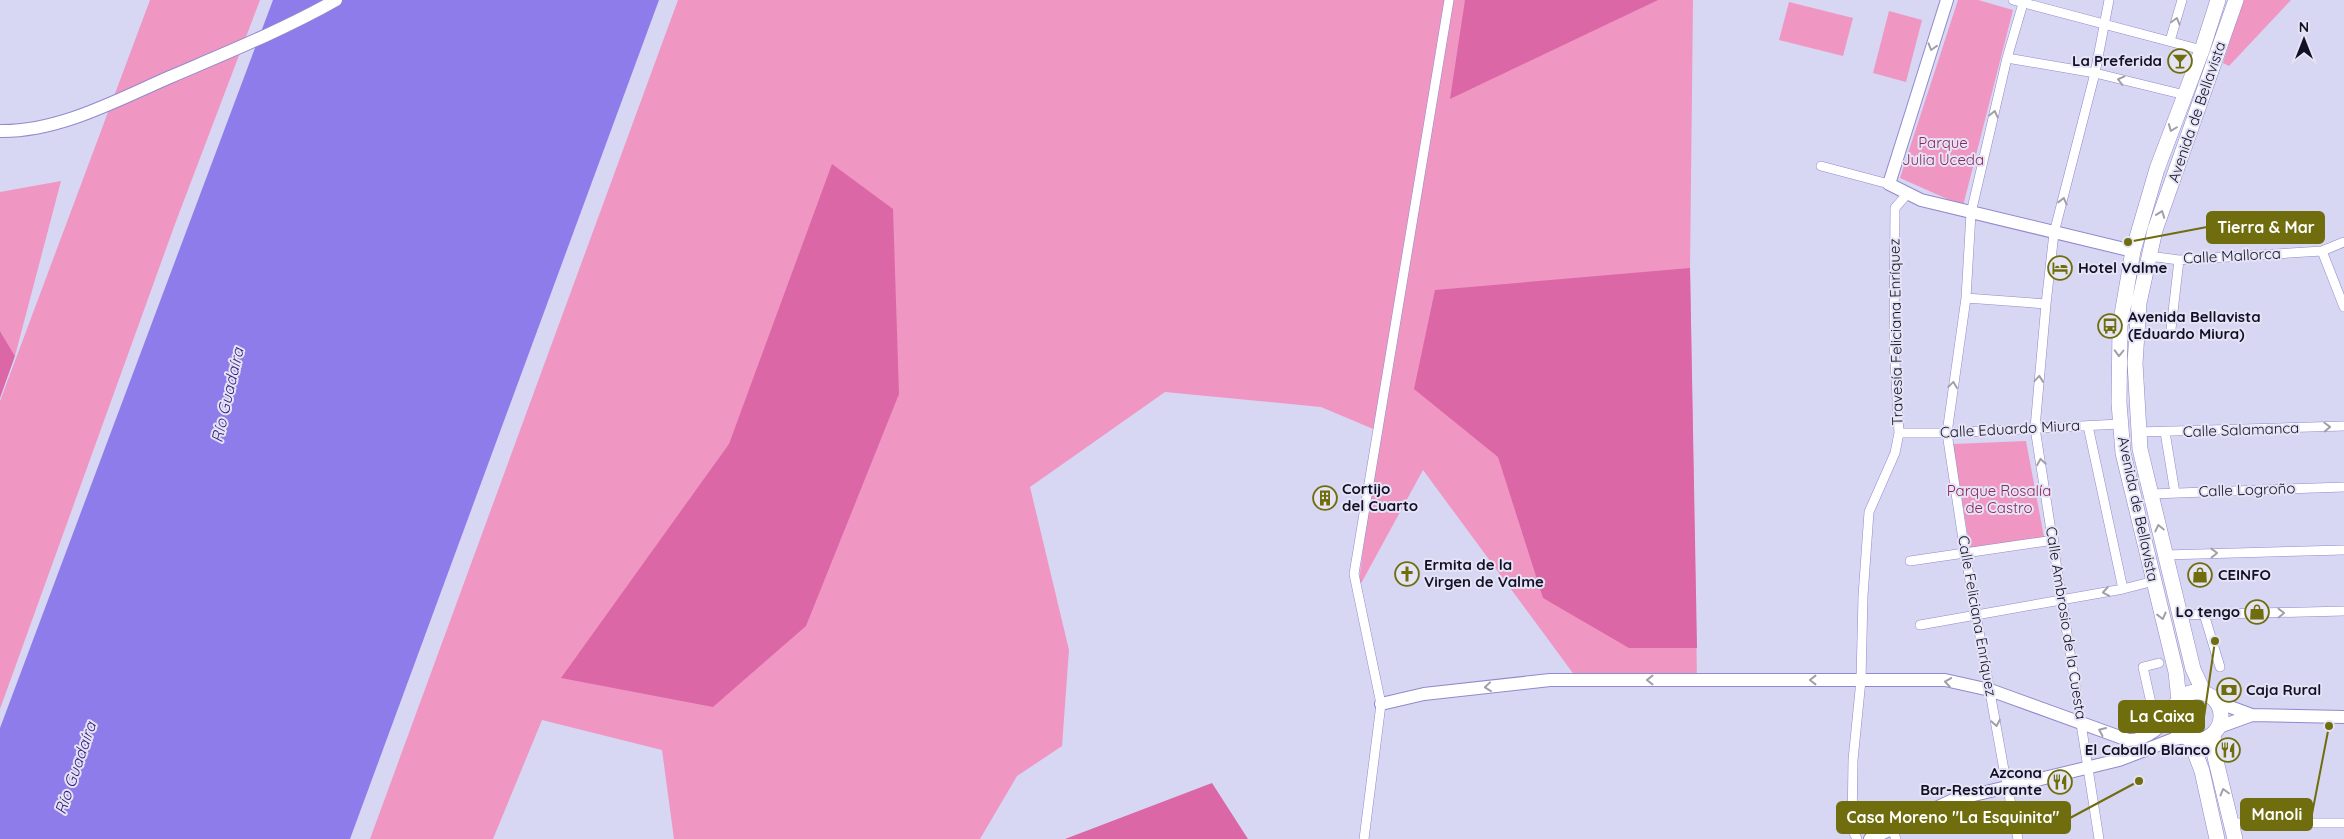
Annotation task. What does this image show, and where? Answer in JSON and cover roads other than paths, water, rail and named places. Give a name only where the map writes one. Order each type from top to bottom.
[{"type":"main road","name":"Avenida de Bellavista","points":[[2176,706],[2176,672],[2126,465],[2120,424],[2120,326],[2133,250],[2157,170],[2202,50],[2218,0]]},
{"type":"main road","name":"Avenida de Bellavista","points":[[2204,693],[2193,669],[2150,494],[2138,432],[2136,355],[2139,303],[2155,230],[2236,0]]},
{"type":"main road","points":[[2217,839],[2202,771],[2188,738],[2176,728],[2176,706],[2188,694],[2204,693],[2217,702],[2221,713],[2216,730],[2216,762],[2235,839]]},
{"type":"main road","points":[[2188,738],[2204,740],[2216,730]]},
{"type":"street","points":[[0,131],[16,131],[63,121],[297,22],[336,0]]},
{"type":"street","points":[[1364,839],[1381,704],[1354,574],[1449,0]]},
{"type":"street","points":[[1889,184],[1947,0]]},
{"type":"street","points":[[2013,0],[2024,1],[2202,50]]},
{"type":"street","name":"Calle Ambrosio de la Cuesta","points":[[2099,839],[2064,600],[2035,428],[2054,233],[2095,73],[2109,0]]},
{"type":"street","points":[[2170,42],[2182,0]]},
{"type":"street","name":"Calle Feliciana Enríquez","points":[[2018,839],[1965,553],[1947,433],[1966,298],[1971,213],[2007,58],[2024,1]]},
{"type":"street","points":[[2007,58],[2095,73],[2185,95]]},
{"type":"street","points":[[1821,166],[1889,184],[1922,200],[2054,233],[2133,250]]},
{"type":"street","name":"Travesía Feliciana Enríquez","points":[[1857,839],[1852,829],[1853,760],[1861,680],[1862,596],[1869,512],[1894,453],[1899,432],[1894,343],[1894,208],[1908,194]]},
{"type":"street","name":"Calle Mallorca","points":[[2149,256],[2179,260],[2322,251],[2344,242]]},
{"type":"street","points":[[2322,251],[2344,307]]},
{"type":"street","points":[[2171,329],[2179,260]]},
{"type":"street","points":[[1966,298],[2046,304]]},
{"type":"street","name":"Calle Eduardo Miura","points":[[1899,432],[1947,433],[2120,424]]},
{"type":"street","points":[[2088,426],[2123,589]]},
{"type":"street","name":"Calle Salamanca","points":[[2138,432],[2344,426]]},
{"type":"street","points":[[2165,432],[2176,492]]},
{"type":"street","name":"Calle Logroño","points":[[2150,494],[2344,487]]},
{"type":"street","points":[[1910,561],[2054,540]]},
{"type":"street","points":[[2165,554],[2344,550]]},
{"type":"street","points":[[1920,626],[1977,614],[2123,589],[2154,581]]},
{"type":"street","points":[[2180,615],[2344,611]]},
{"type":"street","points":[[2204,614],[2220,667]]},
{"type":"street","points":[[2157,730],[2143,667],[2159,663]]},
{"type":"street","points":[[1381,704],[1424,694],[1550,680],[1945,680],[1990,690],[2128,740],[2142,738],[2157,730],[2176,706]]},
{"type":"street","points":[[2217,702],[2252,715],[2344,717]]},
{"type":"street","points":[[2216,730],[2252,715]]},
{"type":"street","points":[[1870,839],[1894,834],[1953,800],[2119,760],[2171,740],[2188,738]]},
{"type":"street","points":[[2232,823],[2344,823]]},
{"type":"water","name":"Río Guadaíra","points":[[273,0],[659,0],[350,839],[0,839],[0,728]]},
{"type":"place","name":"La Preferida","points":[[2180,61]]},
{"type":"place","name":"Tierra & Mar","points":[[2128,242]]},
{"type":"place","name":"Hotel Valme","points":[[2060,268]]},
{"type":"place","name":"Avenida Bellavista (Eduardo Miura)","points":[[2110,326]]},
{"type":"place","name":"Cortijo del Cuarto","points":[[1325,498]]},
{"type":"place","name":"Ermita de la Virgen de Valme","points":[[1407,574]]},
{"type":"place","name":"CEINFO","points":[[2200,575]]},
{"type":"place","name":"Lo tengo","points":[[2257,612]]},
{"type":"place","name":"La Caixa","points":[[2215,641]]},
{"type":"place","name":"Caja Rural","points":[[2229,690]]},
{"type":"place","name":"Manoli","points":[[2329,726]]},
{"type":"place","name":"El Caballo Blanco","points":[[2228,750]]},
{"type":"place","name":"Casa Moreno \"La Esquinita\"","points":[[2139,781]]},
{"type":"place","name":"Azcona Bar-Restaurante","points":[[2060,782]]},
{"type":"park label","name":"Parque Julia Uceda","points":[[1943,152]]},
{"type":"park label","name":"Parque Rosalía de Castro","points":[[1999,500]]}]
